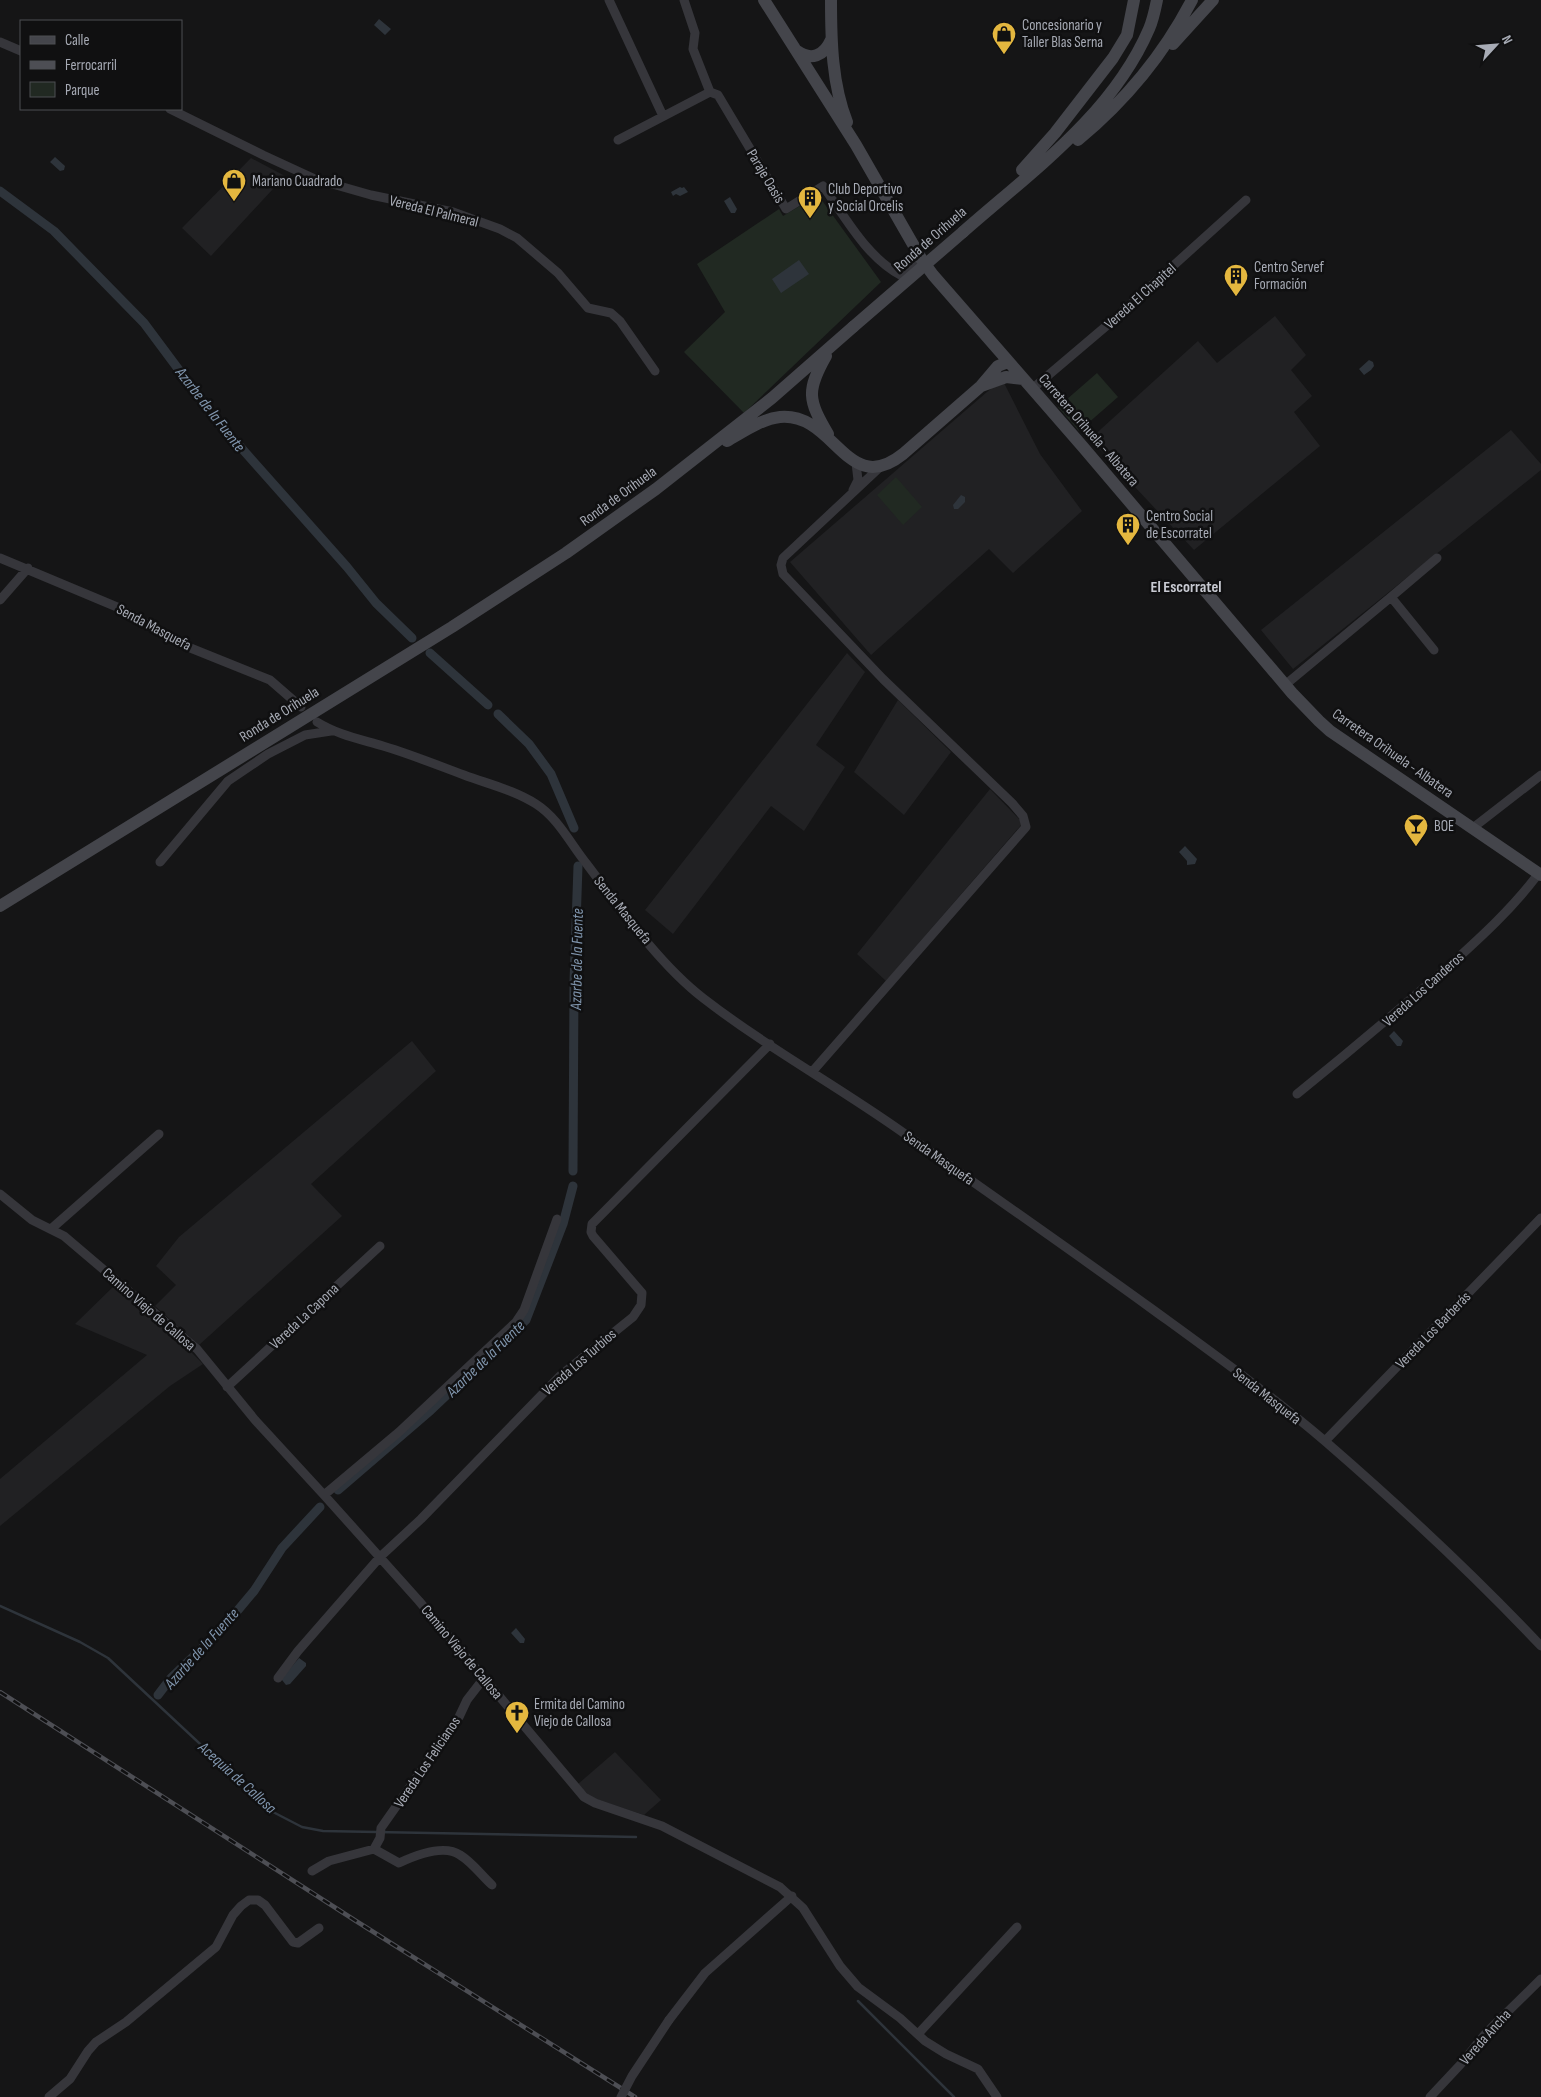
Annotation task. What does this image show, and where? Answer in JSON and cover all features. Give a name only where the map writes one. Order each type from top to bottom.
[{"type":"main road","points":[[764,0],[856,145]]},
{"type":"main road","points":[[831,0],[831,40],[836,79],[844,115],[856,145]]},
{"type":"main road","points":[[963,232],[990,200],[1034,158],[1113,58],[1127,35],[1134,0]]},
{"type":"main road","name":"Ronda de Orihuela","points":[[0,906],[452,627],[608,525],[698,456],[772,398],[831,348],[1067,140],[1106,99],[1137,53],[1150,28],[1157,0]]},
{"type":"main road","points":[[1151,67],[1192,0]]},
{"type":"main road","points":[[1023,179],[1053,161],[1086,133],[1213,0]]},
{"type":"main road","points":[[797,50],[804,55],[812,57],[819,55],[826,50],[831,40]]},
{"type":"main road","name":"Carretera Orihuela - Albatera","points":[[856,145],[922,260],[984,336],[1032,389],[1285,685],[1330,731],[1474,827],[1540,874]]},
{"type":"main road","points":[[981,386],[993,363],[993,354],[984,336]]},
{"type":"main road","points":[[831,348],[815,375],[811,399],[814,410],[831,440]]},
{"type":"main road","points":[[698,456],[762,422],[779,417],[794,418],[812,425],[856,463],[878,469],[893,462],[981,386],[998,377],[1008,362]]},
{"type":"main road","points":[[981,386],[1006,377],[1023,379]]},
{"type":"street","points":[[609,0],[663,116]]},
{"type":"street","name":"Paraje Oasis","points":[[684,0],[695,33],[693,49],[710,92],[718,95],[786,209],[823,186],[859,237],[889,269],[902,276],[922,260]]},
{"type":"street","points":[[0,42],[20,52]]},
{"type":"street","points":[[618,140],[710,92]]},
{"type":"street","name":"Vereda El Palmeral","points":[[172,110],[263,156],[315,179],[371,196],[453,212],[500,228],[517,238],[558,273],[588,308],[611,313],[620,321],[655,370]]},
{"type":"street","name":"Vereda El Chapitel","points":[[1032,389],[1125,309],[1246,200]]},
{"type":"street","points":[[851,494],[858,480],[856,463]]},
{"type":"street","points":[[812,1072],[1026,827],[1023,816],[1012,803],[883,679],[782,574],[781,565],[783,558],[878,469]]},
{"type":"street","name":"Senda Masquefa","points":[[0,558],[28,568],[117,607],[188,647],[270,680],[301,707]]},
{"type":"street","points":[[1285,685],[1437,558]]},
{"type":"street","points":[[0,600],[28,568]]},
{"type":"street","points":[[1391,596],[1434,650]]},
{"type":"street","name":"Senda Masquefa","points":[[317,722],[331,730],[498,786],[534,803],[548,813],[672,972],[704,999],[876,1114],[1085,1260],[1209,1350],[1325,1441],[1434,1539],[1501,1603],[1541,1646]]},
{"type":"street","points":[[160,862],[228,781],[268,754],[305,735],[331,730]]},
{"type":"street","points":[[1474,827],[1541,775]]},
{"type":"street","name":"Vereda Los Canderos","points":[[1297,1094],[1389,1020],[1523,895],[1540,874]]},
{"type":"street","name":"Vereda Los Turbios","points":[[278,1678],[298,1651],[380,1557],[421,1519],[561,1375],[633,1317],[640,1305],[642,1293],[593,1236],[592,1224],[770,1044]]},
{"type":"street","points":[[52,1229],[159,1134]]},
{"type":"street","name":"Camino Viejo de Callosa","points":[[0,1194],[32,1220],[64,1236],[189,1341],[270,1437],[380,1557],[584,1797],[595,1803],[662,1826],[772,1883],[792,1896],[803,1908],[849,1977],[870,1997],[946,2054],[978,2069],[996,2097]]},
{"type":"street","name":"Vereda Los Barberás","points":[[1325,1441],[1541,1218]]},
{"type":"street","points":[[324,1495],[399,1432],[516,1322],[524,1310],[557,1219]]},
{"type":"street","name":"Vereda La Capona","points":[[227,1387],[380,1246]]},
{"type":"street","name":"Vereda Los Felicianos","points":[[374,1849],[380,1838],[381,1828],[459,1717],[467,1700],[484,1678]]},
{"type":"street","points":[[312,1871],[329,1861],[374,1849],[399,1864],[415,1856],[444,1851],[460,1855],[492,1885]]},
{"type":"street","points":[[621,2097],[632,2076],[668,2020],[705,1973],[792,1896]]},
{"type":"street","points":[[49,2097],[70,2079],[96,2042],[126,2022],[216,1947],[234,1915],[249,1900],[258,1900],[265,1905],[293,1942],[298,1943],[319,1928]]},
{"type":"street","points":[[918,2034],[1018,1927]]},
{"type":"street","name":"Vereda Ancha","points":[[1430,2097],[1491,2028],[1541,1979]]},
{"type":"shaded area","points":[[379,19],[391,29],[385,35],[374,25]]},
{"type":"shaded area","points":[[55,157],[65,166],[64,170],[60,171],[50,162]]},
{"type":"shaded area","name":"Mariano Cuadrado","points":[[251,158],[285,176],[211,256],[182,228]]},
{"type":"shaded area","points":[[684,187],[688,192],[680,196],[676,194],[673,196],[671,192]]},
{"type":"shaded area","points":[[730,197],[737,209],[735,213],[731,213],[724,201]]},
{"type":"shaded area","points":[[799,260],[809,274],[781,293],[772,279]]},
{"type":"shaded area","points":[[1275,316],[1306,355],[1291,370],[1312,396],[1294,412],[1320,446],[1194,550],[1090,439],[1198,341],[1217,363]]},
{"type":"shaded area","points":[[1369,360],[1373,362],[1374,366],[1364,375],[1359,369]]},
{"type":"shaded area","points":[[1002,379],[1040,454],[1082,511],[1013,573],[989,549],[871,655],[790,562]]},
{"type":"shaded area","points":[[1511,430],[1541,464],[1541,470],[1293,669],[1261,630]]},
{"type":"shaded area","points":[[961,495],[965,497],[965,502],[958,509],[954,509],[953,505]]},
{"type":"shaded area","points":[[847,653],[865,672],[816,745],[845,767],[804,831],[771,806],[673,934],[645,910]]},
{"type":"shaded area","points":[[898,700],[951,752],[904,815],[854,772]]},
{"type":"shaded area","points":[[990,789],[1022,824],[886,981],[857,954]]},
{"type":"shaded area","points":[[1185,846],[1197,859],[1195,864],[1187,865],[1187,861],[1179,852]]},
{"type":"shaded area","points":[[1394,1031],[1403,1041],[1401,1046],[1397,1046],[1389,1036]]},
{"type":"shaded area","points":[[412,1041],[436,1071],[311,1184],[342,1216],[199,1345],[155,1306],[176,1285],[156,1266],[179,1237]]},
{"type":"shaded area","points":[[116,1284],[175,1336],[203,1364],[170,1386],[0,1526],[0,1479],[147,1355],[75,1324]]},
{"type":"shaded area","points":[[516,1628],[525,1639],[524,1643],[520,1643],[511,1633]]},
{"type":"shaded area","points":[[299,1658],[306,1663],[306,1666],[290,1684],[286,1685],[282,1678]]},
{"type":"shaded area","points":[[615,1752],[661,1800],[644,1815],[590,1797],[578,1784]]},
{"type":"green space","points":[[818,195],[881,282],[744,413],[684,352],[725,312],[697,264],[779,209],[783,216]]},
{"type":"green space","points":[[1097,373],[1118,397],[1079,431],[1058,407]]},
{"type":"green space","points":[[896,477],[922,507],[903,525],[877,495]]},
{"type":"waterway","name":"Azarbe de la Fuente","points":[[0,191],[54,231],[144,323],[211,413],[347,567],[376,603],[412,638]]},
{"type":"waterway","name":"Azarbe de la Fuente","points":[[430,653],[488,705]]},
{"type":"waterway","name":"Azarbe de la Fuente","points":[[498,714],[529,744],[551,774],[574,828]]},
{"type":"waterway","name":"Azarbe de la Fuente","points":[[573,1171],[574,982],[578,866]]},
{"type":"waterway","name":"Azarbe de la Fuente","points":[[338,1490],[431,1410],[526,1320],[563,1224],[573,1186]]},
{"type":"waterway","name":"Azarbe de la Fuente","points":[[158,1695],[171,1678],[223,1628],[254,1591],[282,1548],[320,1507]]},
{"type":"waterway","name":"Acequia de Callosa","points":[[0,1606],[80,1642],[108,1658],[273,1812],[302,1827],[323,1831],[636,1837]]},
{"type":"waterway","name":"Acequia de Callosa","points":[[858,2001],[954,2097]]},
{"type":"railway","points":[[0,1692],[356,1921],[635,2097]]},
{"type":"place","name":"Concesionario y Taller Blas Serna","points":[[1004,55]]},
{"type":"place","name":"Mariano Cuadrado","points":[[234,202]]},
{"type":"place","name":"Club Deportivo y Social Orcelis","points":[[810,219]]},
{"type":"place","name":"Centro Servef Formación","points":[[1236,297]]},
{"type":"place","name":"Centro Social de Escorratel","points":[[1128,546]]},
{"type":"place","name":"BOE","points":[[1416,847]]},
{"type":"place","name":"Ermita del Camino Viejo de Callosa","points":[[517,1734]]},
{"type":"district","name":"El Escorratel","points":[[1186,586]]}]
